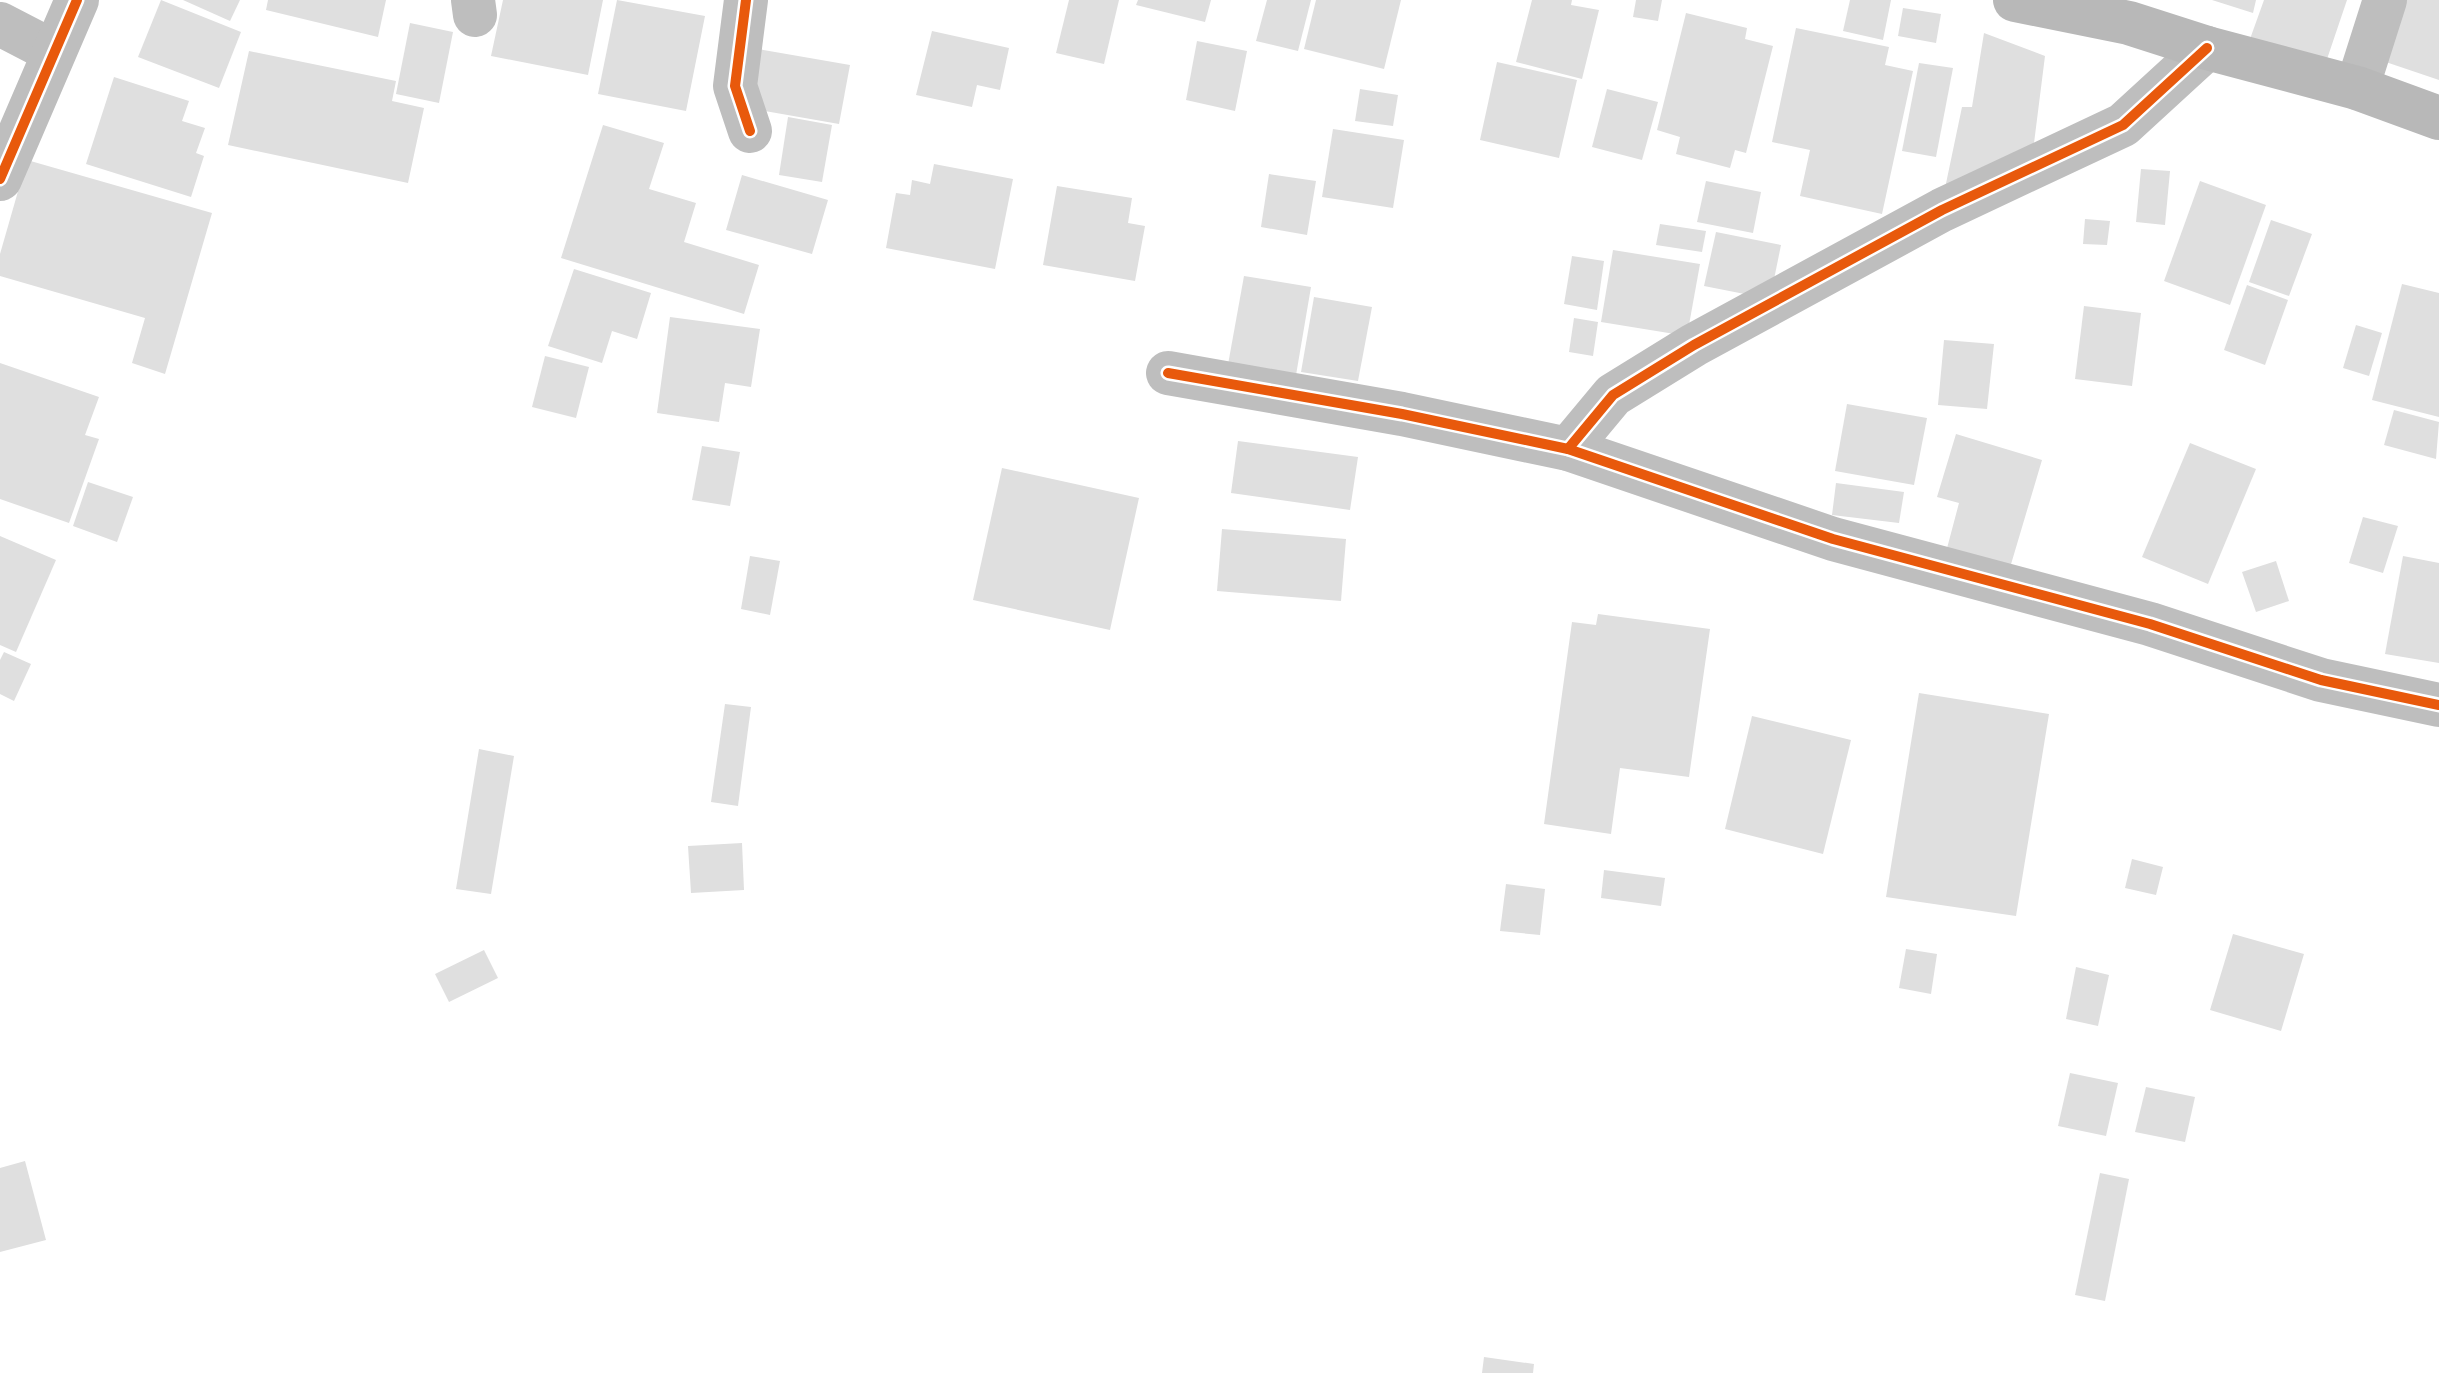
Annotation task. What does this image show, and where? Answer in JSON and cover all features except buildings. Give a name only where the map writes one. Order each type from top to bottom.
[{"type":"street","points":[[0,179],[77,0]]},
{"type":"street","points":[[746,0],[735,86],[750,131]]},
{"type":"street","points":[[2015,0],[2132,12],[2207,48],[2357,88],[2439,118]]},
{"type":"street","points":[[2357,88],[2385,0]]},
{"type":"street","points":[[0,24],[54,52]]},
{"type":"street","points":[[1568,449],[1613,395],[1694,345],[1942,210],[2123,125],[2207,48]]},
{"type":"street","points":[[1168,373],[1402,414],[1568,449],[1833,539],[2150,624],[2321,680],[2439,705]]},
{"type":"cycle path","points":[[0,179],[77,0]]},
{"type":"cycle path","points":[[746,0],[735,86],[750,131]]},
{"type":"cycle path","points":[[1568,449],[1613,395],[1694,345],[1942,210],[2123,125],[2207,48]]},
{"type":"cycle path","points":[[1168,373],[1402,414],[1568,449],[1833,539],[2150,624],[2321,680],[2439,705]]}]
